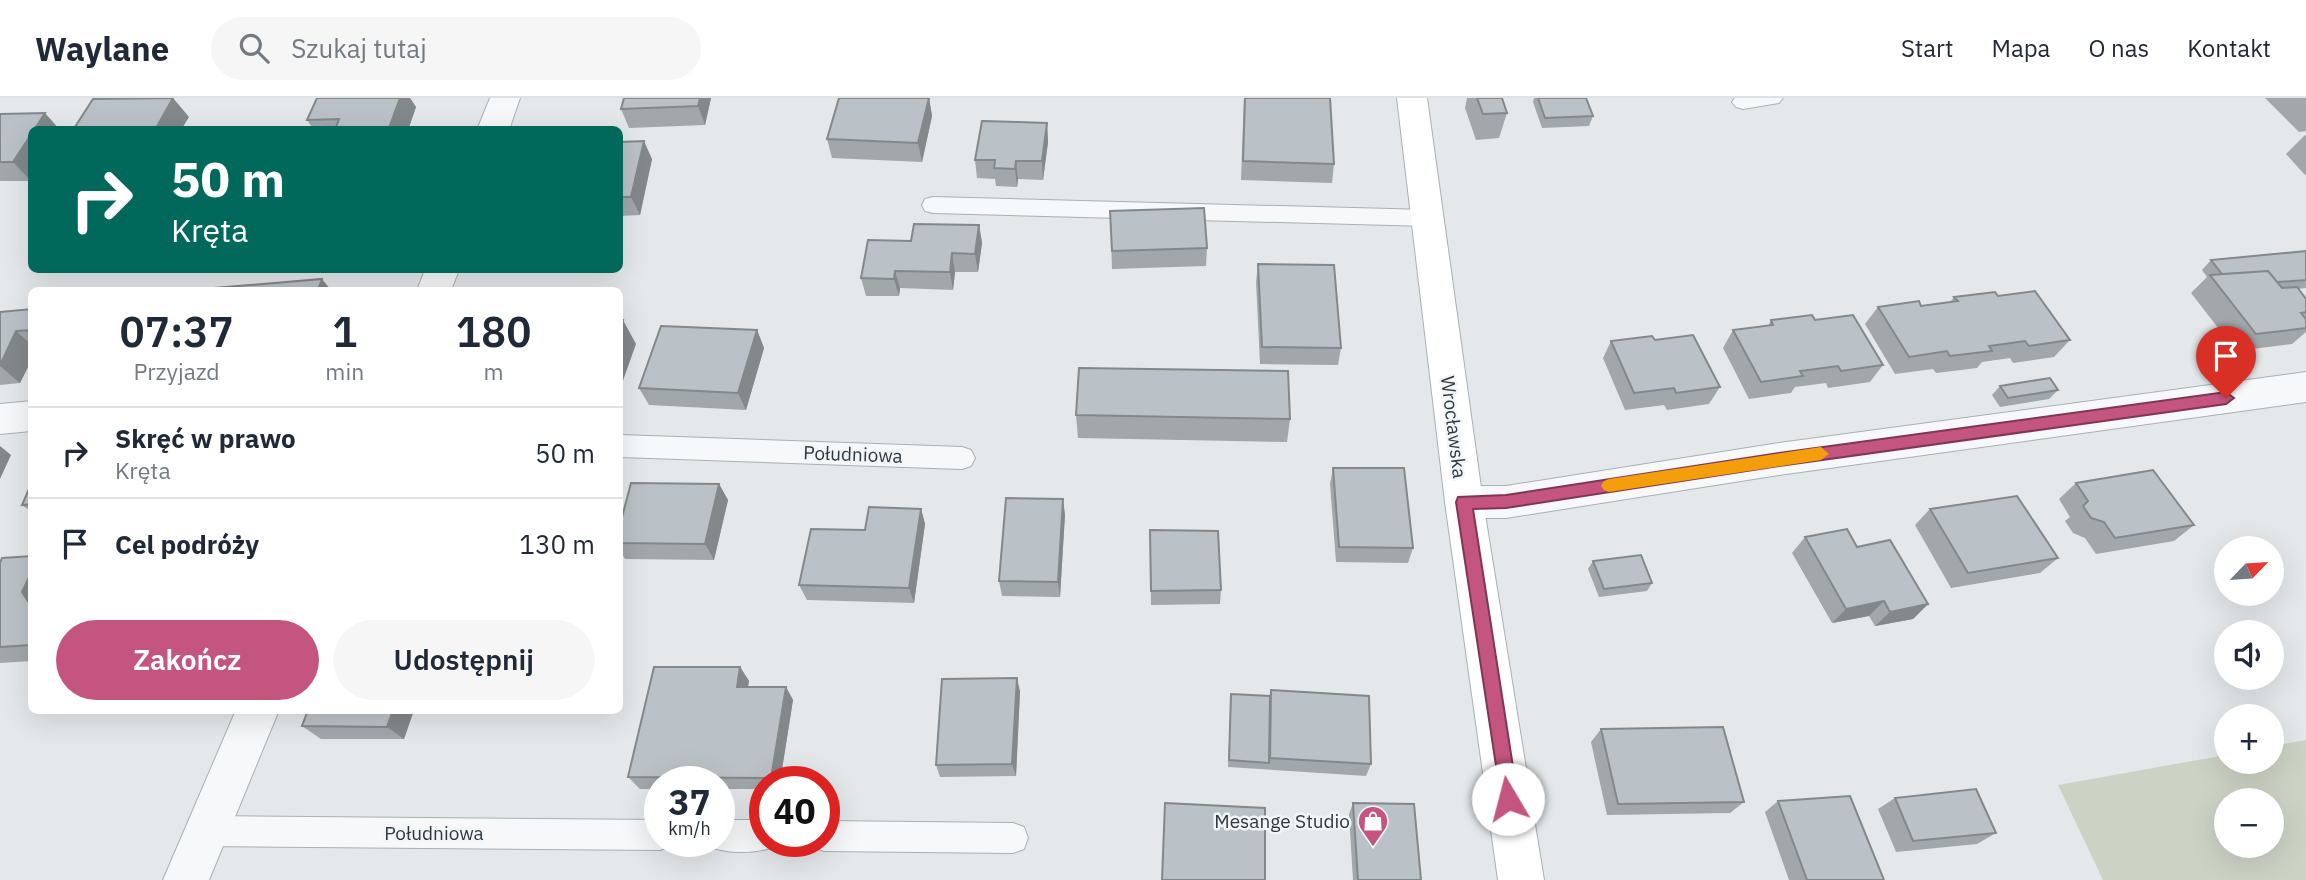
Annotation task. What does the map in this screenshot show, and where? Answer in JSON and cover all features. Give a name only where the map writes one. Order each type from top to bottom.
[{"type":"street","points":[[494,126],[505,98]]},
{"type":"street","name":"Wrocławska","points":[[1412,98],[1464,502],[1521,880]]},
{"type":"street","points":[[1464,502],[1506,502],[1779,459],[2306,387]]},
{"type":"street","points":[[0,419],[28,416]]},
{"type":"street","points":[[186,880],[256,714]]},
{"type":"lane","points":[[1743,102],[1772,98]]},
{"type":"lane","points":[[933,205],[1428,218]]},
{"type":"lane","name":"Południowa","points":[[623,446],[961,458]]},
{"type":"lane","name":"Południowa","points":[[208,831],[644,835]]},
{"type":"lane","points":[[840,836],[1013,838]]},
{"type":"shaded area","points":[[2306,740],[2306,880],[2103,880],[2058,785],[2214,757],[2214,774],[2284,774],[2284,744]]},
{"type":"building","points":[[173,98],[157,126],[76,126],[93,99]]},
{"type":"building","points":[[317,98],[400,98],[390,126],[336,126],[339,119],[307,120]]},
{"type":"building","points":[[624,98],[700,98],[698,106],[621,109]]},
{"type":"building","points":[[839,98],[929,98],[918,143],[827,139]]},
{"type":"building","points":[[1245,98],[1330,98],[1334,164],[1243,161]]},
{"type":"building","points":[[1477,98],[1502,98],[1507,113],[1483,114]]},
{"type":"building","points":[[1538,98],[1586,98],[1593,116],[1545,118]]},
{"type":"building","points":[[45,113],[37,126],[28,126],[28,139],[13,162],[0,162],[0,114]]},
{"type":"building","points":[[982,121],[1047,123],[1042,161],[1016,161],[1015,169],[994,168],[995,160],[975,160]]},
{"type":"building","points":[[644,141],[631,197],[623,197],[623,142]]},
{"type":"building","points":[[1204,208],[1207,248],[1112,251],[1110,211]]},
{"type":"building","points":[[914,224],[979,225],[975,254],[952,253],[950,272],[895,271],[894,279],[861,278],[868,240],[911,241]]},
{"type":"building","points":[[2306,251],[2306,280],[2277,282],[2268,271],[2222,274],[2211,260]]},
{"type":"building","points":[[1258,264],[1334,265],[1341,348],[1262,347]]},
{"type":"building","points":[[2268,271],[2282,288],[2297,287],[2306,299],[2306,312],[2301,313],[2306,319],[2306,328],[2256,334],[2210,275]]},
{"type":"building","points":[[322,279],[319,287],[226,287]]},
{"type":"building","points":[[2035,291],[2070,340],[2029,346],[2025,341],[1989,346],[1992,351],[1950,356],[1947,351],[1909,357],[1878,307],[1919,301],[1921,306],[1958,301],[1954,297],[1995,292],[1998,296]]},
{"type":"building","points":[[28,309],[28,330],[16,331],[0,365],[0,312]]},
{"type":"building","points":[[1812,315],[1815,320],[1853,315],[1883,365],[1841,371],[1838,366],[1800,371],[1803,376],[1761,382],[1733,330],[1773,325],[1771,320]]},
{"type":"building","points":[[661,326],[757,330],[738,393],[639,388]]},
{"type":"building","points":[[1693,335],[1720,387],[1676,393],[1674,388],[1634,393],[1611,341],[1652,336],[1655,340]]},
{"type":"building","points":[[1079,368],[1288,371],[1290,419],[1076,415]]},
{"type":"building","points":[[2050,378],[2058,390],[2008,398],[2000,386]]},
{"type":"building","points":[[1333,468],[1404,468],[1413,548],[1339,547]]},
{"type":"building","points":[[2153,470],[2194,525],[2115,538],[2104,522],[2091,518],[2083,506],[2088,501],[2076,483]]},
{"type":"building","points":[[631,483],[719,484],[705,544],[623,543],[623,514]]},
{"type":"building","points":[[28,491],[28,504],[22,505]]},
{"type":"building","points":[[2017,496],[2058,558],[1968,573],[1930,509]]},
{"type":"building","points":[[1006,498],[1063,499],[1058,582],[999,581]]},
{"type":"building","points":[[869,507],[921,509],[909,588],[799,585],[811,529],[865,530]]},
{"type":"building","points":[[1847,529],[1857,547],[1890,540],[1928,604],[1890,612],[1884,601],[1846,609],[1805,537]]},
{"type":"building","points":[[1150,530],[1218,531],[1221,590],[1151,591]]},
{"type":"building","points":[[1641,555],[1652,583],[1604,589],[1593,561]]},
{"type":"building","points":[[28,556],[28,579],[22,592],[28,601],[28,645],[0,647],[2,558]]},
{"type":"building","points":[[654,667],[740,667],[737,687],[786,687],[773,766],[749,766],[749,778],[735,778],[735,766],[644,766],[644,777],[628,777]]},
{"type":"building","points":[[1017,678],[1012,764],[936,765],[942,679]]},
{"type":"building","points":[[1271,690],[1369,696],[1371,764],[1270,758]]},
{"type":"building","points":[[1231,694],[1270,696],[1269,763],[1229,760]]},
{"type":"building","points":[[306,714],[392,714],[387,727],[302,726]]},
{"type":"building","points":[[1723,727],[1744,802],[1618,804],[1601,729]]},
{"type":"building","points":[[1976,789],[1996,833],[1913,841],[1895,798]]},
{"type":"building","points":[[1850,796],[1884,880],[1807,880],[1778,801]]},
{"type":"building","points":[[1165,803],[1265,808],[1265,880],[1162,880]]},
{"type":"building","points":[[1353,803],[1414,804],[1421,880],[1358,880]]},
{"type":"slow traffic","points":[[1609,486],[1821,454]]},
{"type":"place","name":"Mesange Studio","points":[[1373,848]]},
{"type":"route","points":[[1508,799],[1464,502],[1506,502],[1779,459],[2226,398]]}]
